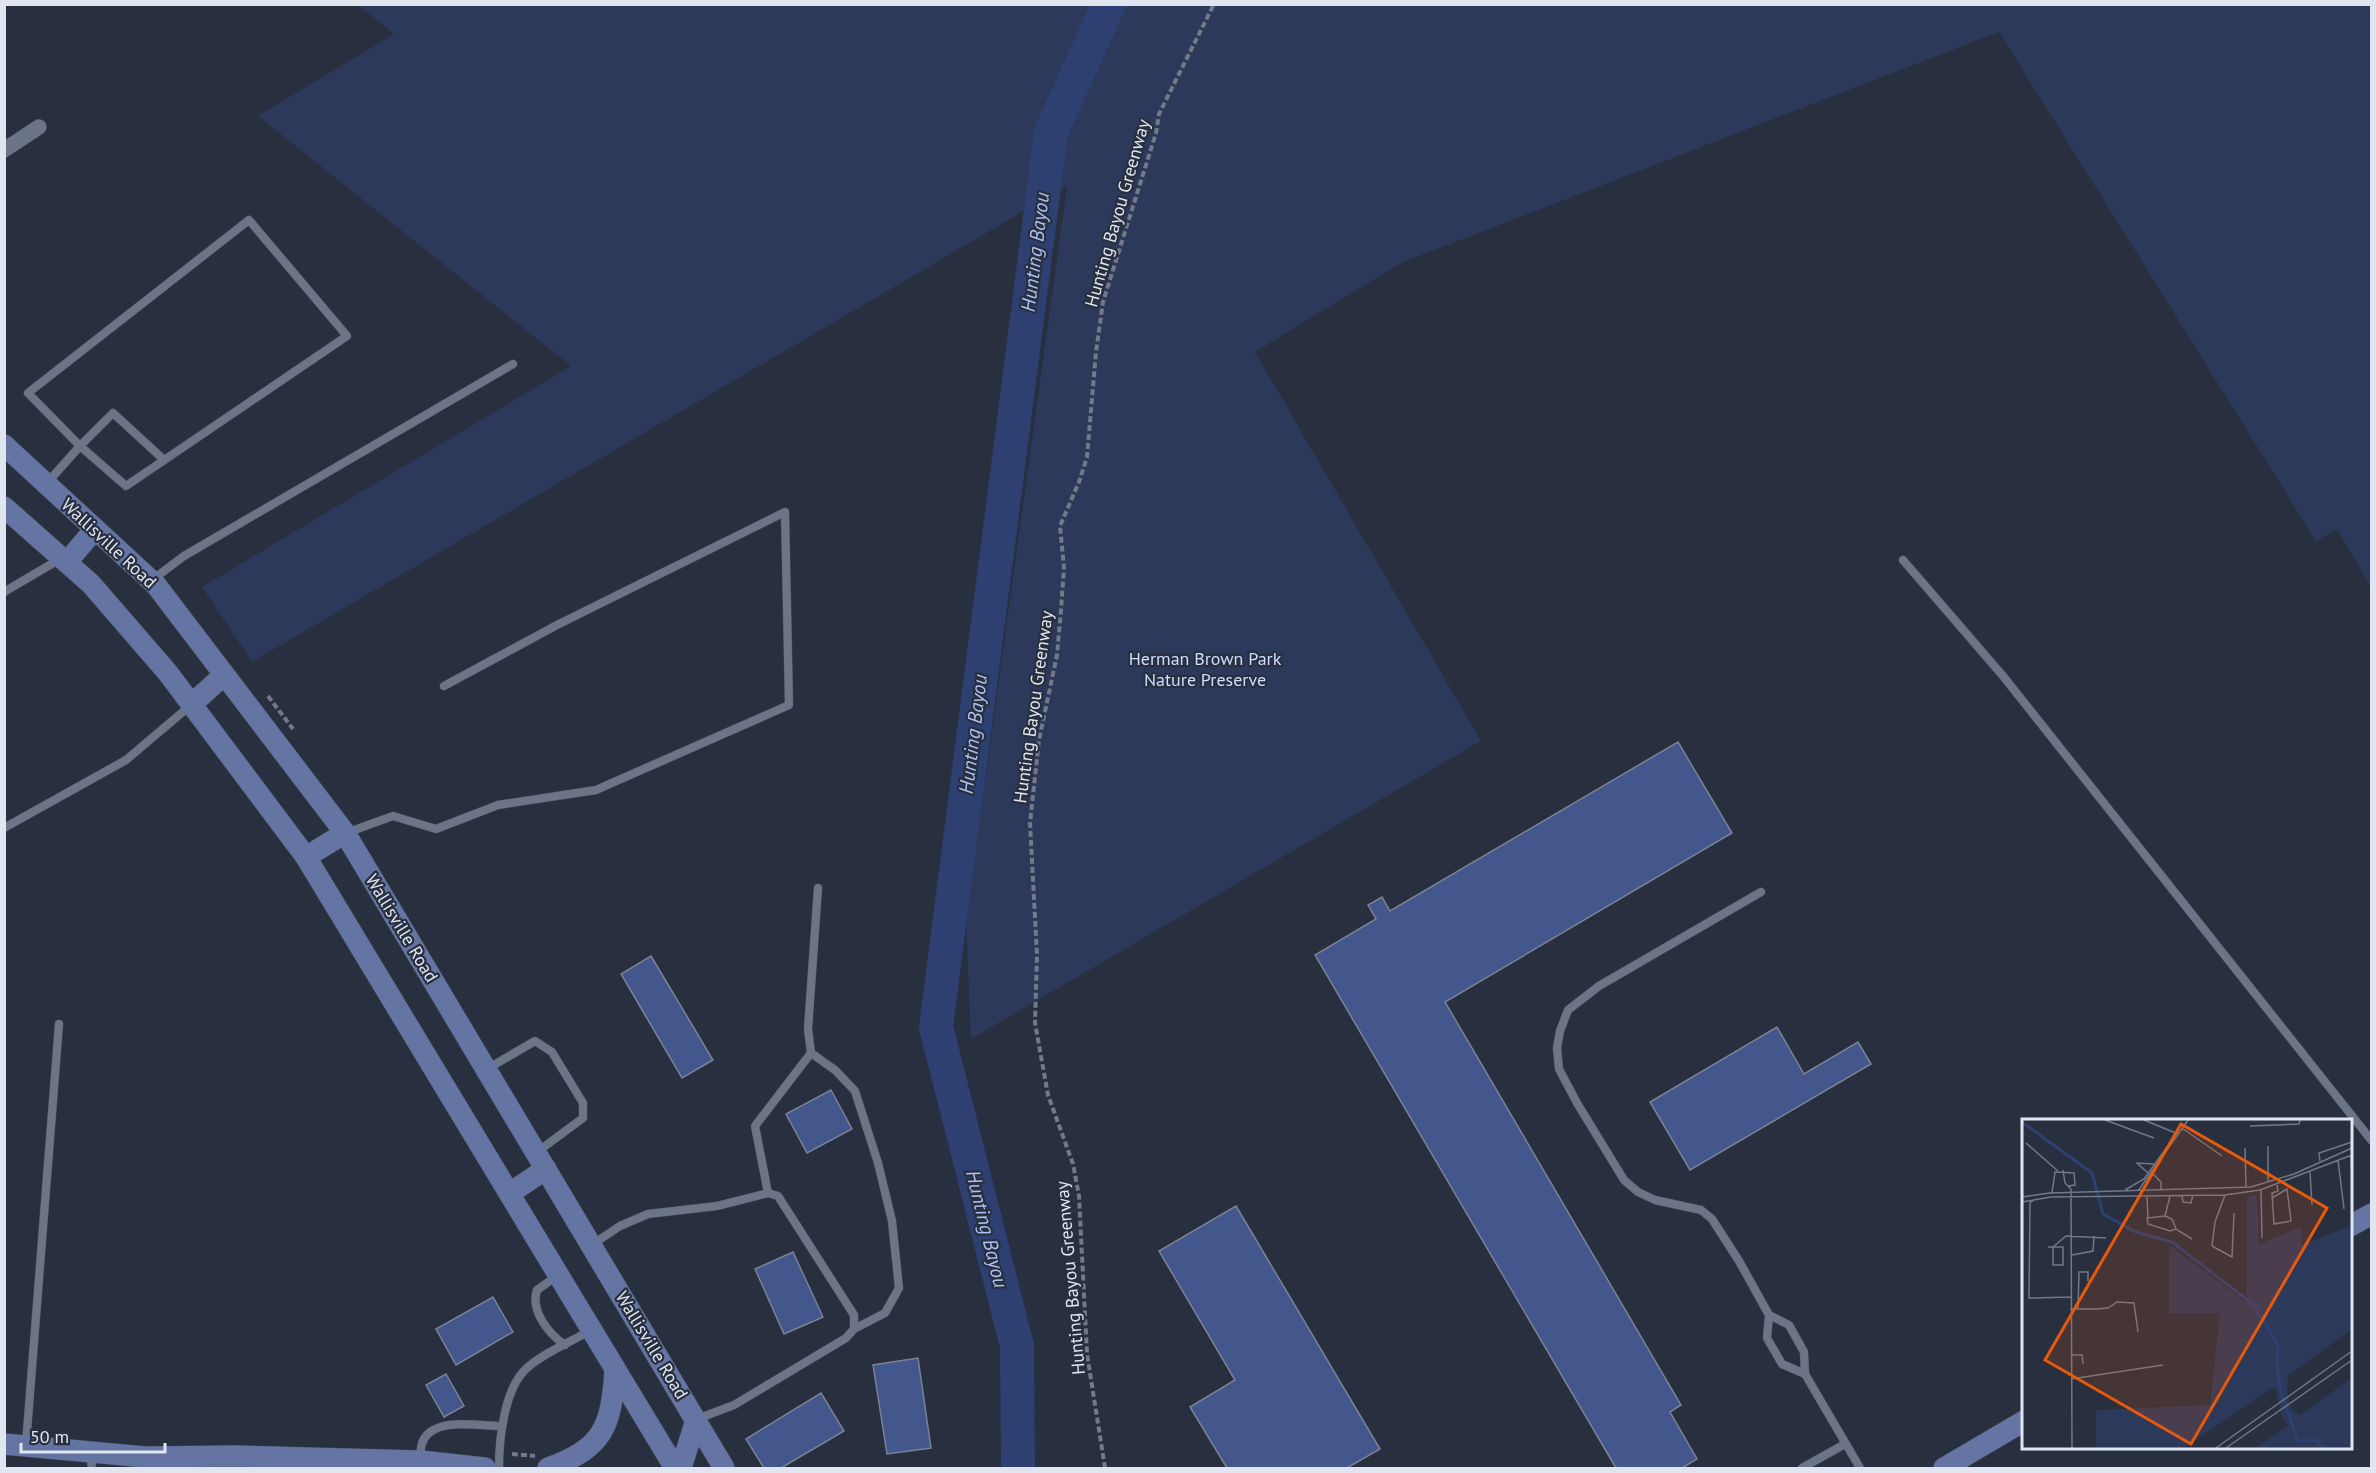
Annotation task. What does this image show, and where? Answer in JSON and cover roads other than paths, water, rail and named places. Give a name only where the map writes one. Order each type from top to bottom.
[{"type":"main road","name":"Wallisville Road","points":[[4,445],[151,581],[345,833],[724,1468]]},
{"type":"main road","points":[[4,507],[91,584],[168,673],[306,857],[675,1468]]},
{"type":"main road","points":[[64,560],[95,529]]},
{"type":"main road","points":[[192,704],[224,675]]},
{"type":"main road","points":[[306,857],[345,833]]},
{"type":"main road","points":[[510,1193],[541,1161]]},
{"type":"main road","points":[[2352,1225],[2372,1214]]},
{"type":"main road","points":[[548,1468],[574,1459],[593,1444],[604,1430],[613,1407],[615,1371]]},
{"type":"main road","points":[[681,1468],[696,1420]]},
{"type":"main road","points":[[1944,1468],[2022,1422]]},
{"type":"main road","points":[[15,1445],[91,1460],[235,1456],[485,1468]]},
{"type":"main road","points":[[145,1457],[187,1468]]},
{"type":"street","points":[[4,150],[39,127]]},
{"type":"lane","points":[[249,220],[347,336],[126,486],[80,446],[28,393],[249,220]]},
{"type":"lane","points":[[151,581],[184,556],[513,364]]},
{"type":"lane","points":[[46,484],[113,413],[163,459]]},
{"type":"lane","points":[[345,833],[393,816],[436,829],[498,805],[596,790],[789,705],[785,512],[557,625],[444,686]]},
{"type":"lane","points":[[4,592],[64,560]]},
{"type":"lane","points":[[1903,560],[2003,676],[2372,1140]]},
{"type":"lane","points":[[4,828],[126,760],[192,704]]},
{"type":"lane","points":[[768,1193],[755,1126],[811,1053],[808,1029],[818,888]]},
{"type":"lane","points":[[1761,892],[1599,986],[1568,1010],[1560,1031],[1557,1048],[1559,1069],[1624,1180],[1638,1192],[1655,1200],[1701,1210],[1712,1219],[1769,1315],[1767,1338],[1782,1364],[1804,1374]]},
{"type":"lane","points":[[15,1445],[59,1024]]},
{"type":"lane","points":[[486,1070],[535,1041],[552,1052],[583,1103],[583,1118],[541,1161]]},
{"type":"lane","points":[[696,1420],[734,1405],[846,1338],[854,1329],[885,1313],[899,1288],[892,1221],[878,1163],[855,1091],[835,1070],[811,1053]]},
{"type":"lane","points":[[591,1245],[620,1226],[648,1214],[717,1206],[768,1193],[778,1196],[854,1315],[854,1329]]},
{"type":"lane","points":[[558,1275],[537,1290],[535,1304],[548,1329],[565,1345]]},
{"type":"lane","points":[[1769,1315],[1789,1325],[1804,1352],[1804,1374],[1860,1468]]},
{"type":"lane","points":[[499,1468],[502,1426],[509,1400],[522,1373],[538,1360],[591,1330]]},
{"type":"lane","points":[[421,1465],[420,1446],[423,1437],[439,1426],[502,1426]]},
{"type":"lane","points":[[1802,1468],[1845,1444]]},
{"type":"waterway","name":"Hunting Bayou","points":[[1018,1468],[1017,1346],[936,1027],[1051,132],[1109,4]]},
{"type":"park label","name":"Herman Brown Park Nature Preserve","points":[[1205,668]]}]
